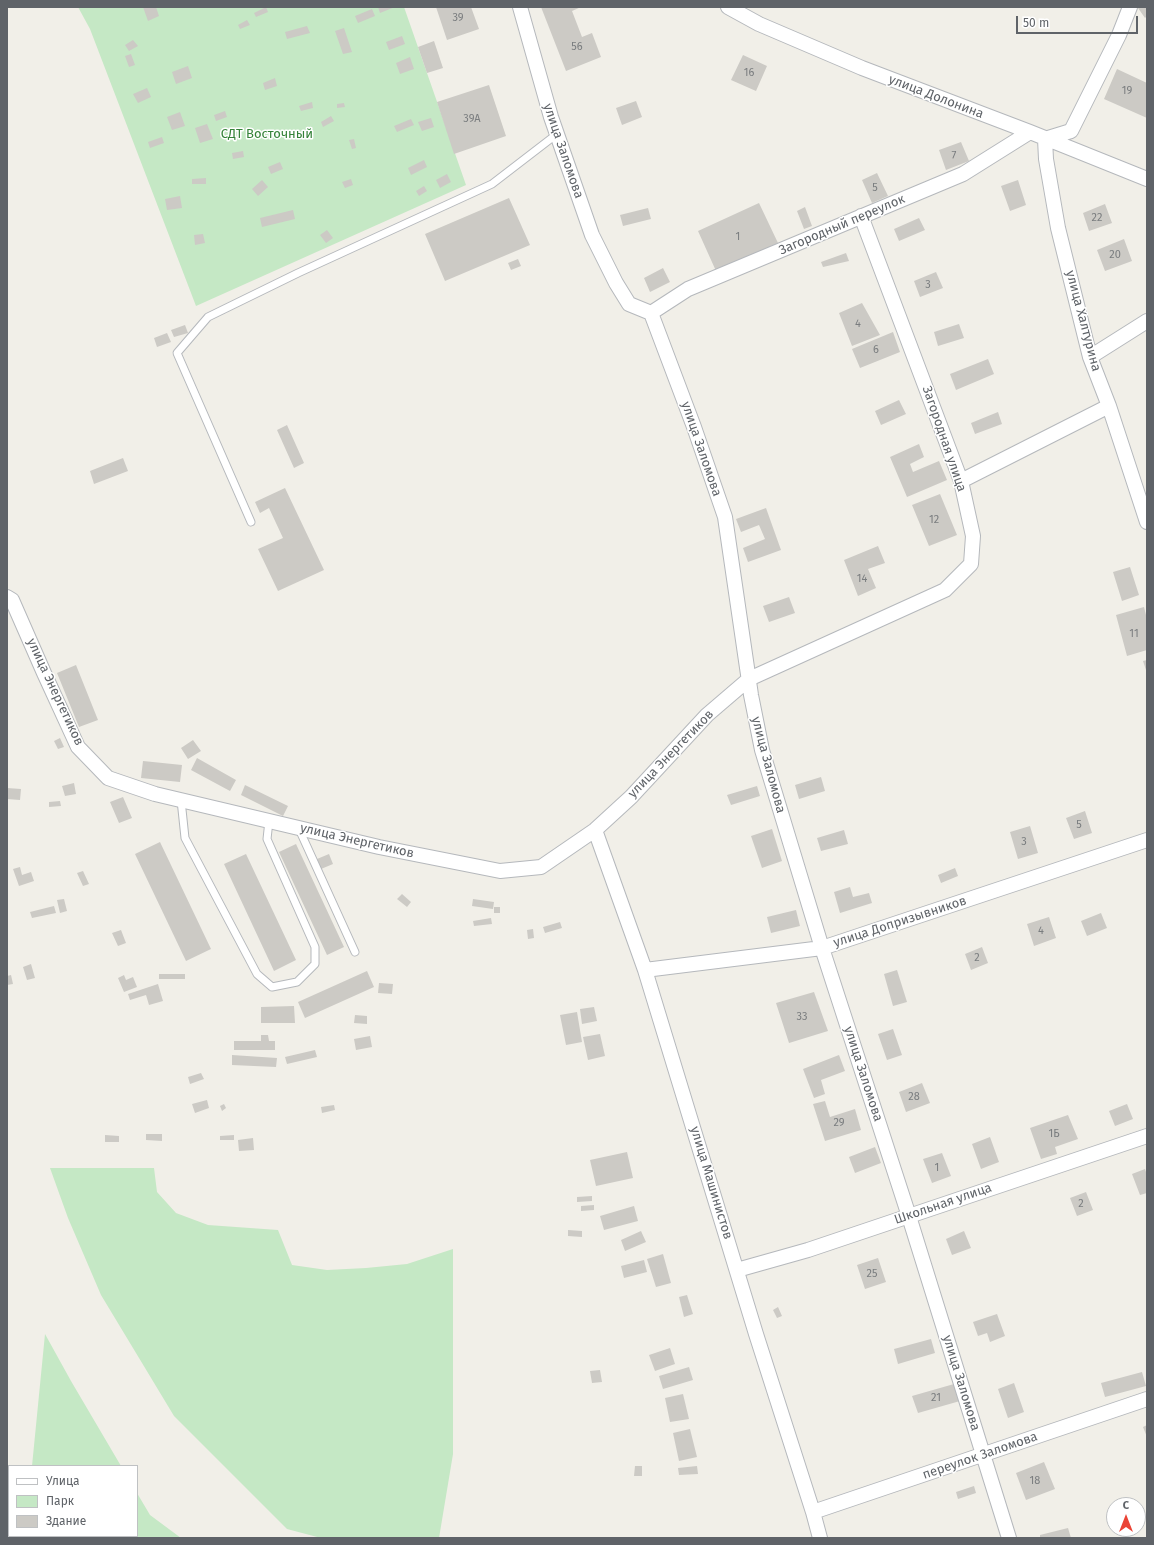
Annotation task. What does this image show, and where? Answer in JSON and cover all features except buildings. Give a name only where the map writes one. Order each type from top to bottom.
[{"type":"street","name":"улица Заломова","points":[[520,7],[551,116],[592,235],[616,283],[629,304],[651,313],[694,427],[725,517],[749,679],[762,750],[822,948],[909,1215],[982,1455],[1010,1538]]},
{"type":"street","name":"улица Долонина","points":[[728,7],[759,24],[862,68],[1030,132],[1147,179]]},
{"type":"street","points":[[1045,139],[1071,131],[1119,35],[1130,7]]},
{"type":"street","name":"Загородный переулок","points":[[651,313],[688,289],[963,174],[1030,132]]},
{"type":"street","name":"улица Халтурина","points":[[1045,139],[1046,159],[1058,228],[1090,357],[1109,406],[1147,522]]},
{"type":"street","name":"Загородная улица","points":[[749,679],[945,590],[971,564],[973,536],[961,481],[861,216]]},
{"type":"street","points":[[1090,357],[1147,321]]},
{"type":"street","points":[[961,481],[1109,406]]},
{"type":"street","name":"улица Энергетиков","points":[[7,597],[12,600],[78,747],[108,778],[155,794],[379,847],[500,871],[541,867],[595,830],[631,797],[707,715],[749,679]]},
{"type":"street","name":"улица Машинистов","points":[[595,830],[645,970],[738,1270],[756,1334],[814,1512],[820,1538]]},
{"type":"street","name":"улица Допризывников","points":[[645,970],[822,948],[1147,840]]},
{"type":"street","name":"Школьная улица","points":[[738,1270],[808,1250],[1147,1136]]},
{"type":"street","name":"переулок Заломова","points":[[814,1512],[1147,1400]]},
{"type":"lane","points":[[251,522],[177,353],[208,317],[298,273],[492,184],[557,134]]},
{"type":"lane","points":[[181,800],[185,838],[257,974],[272,987],[297,982],[315,964],[315,947],[267,839],[269,821]]},
{"type":"lane","points":[[299,828],[355,952]]},
{"type":"green space","name":"СДТ Восточный","points":[[78,7],[404,7],[466,185],[196,306],[90,29]]},
{"type":"green space","points":[[50,1168],[154,1168],[157,1192],[176,1213],[208,1225],[278,1230],[292,1265],[327,1270],[407,1264],[453,1249],[453,1454],[439,1538],[321,1538],[287,1529],[174,1416],[101,1295],[68,1218]]},
{"type":"green space","points":[[45,1334],[120,1465],[32,1465]]},
{"type":"green space","points":[[138,1495],[150,1515],[181,1538],[20,1538],[138,1537]]}]
